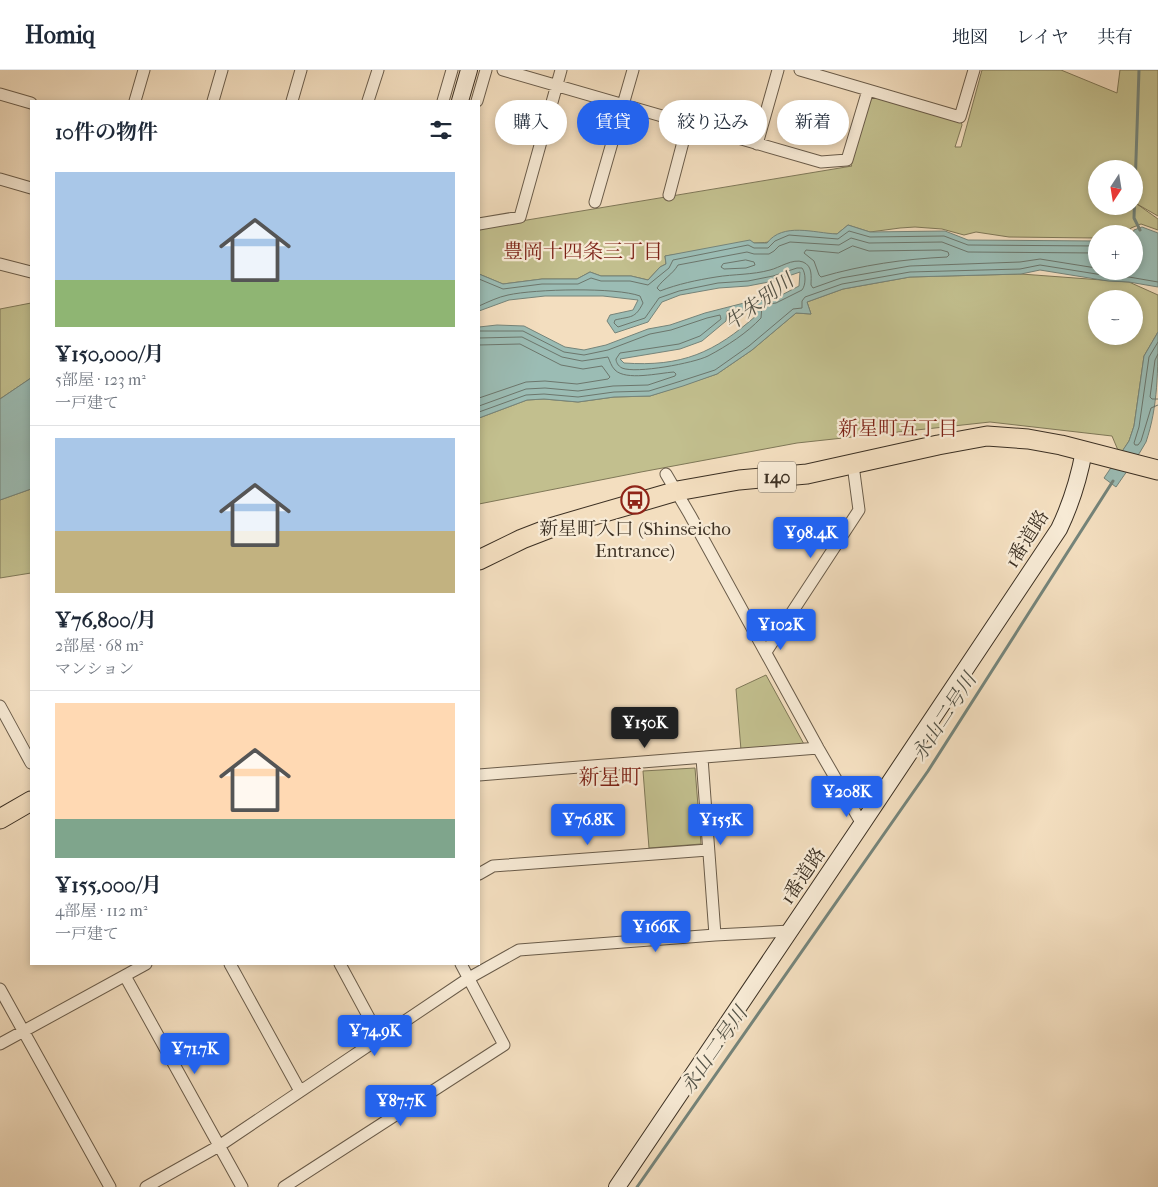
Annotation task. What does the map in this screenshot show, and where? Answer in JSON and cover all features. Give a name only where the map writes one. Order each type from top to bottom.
[{"type":"main road","name":"140","points":[[480,560],[522,539],[553,527],[677,491],[740,480],[807,474],[938,444],[987,436],[1028,439],[1149,468]]},
{"type":"main road","points":[[0,819],[30,803]]},
{"type":"street","points":[[135,100],[144,70]]},
{"type":"street","points":[[213,100],[222,70]]},
{"type":"street","points":[[292,100],[301,70]]},
{"type":"street","points":[[368,100],[378,70]]},
{"type":"street","points":[[443,100],[452,70]]},
{"type":"street","points":[[460,100],[469,70]]},
{"type":"street","points":[[477,100],[486,70]]},
{"type":"street","points":[[503,70],[609,100]]},
{"type":"street","points":[[480,224],[520,218],[562,70]]},
{"type":"street","points":[[624,100],[633,70]]},
{"type":"street","points":[[767,109],[778,70]]},
{"type":"street","points":[[800,70],[960,117],[974,70]]},
{"type":"street","points":[[760,145],[820,162],[846,160],[868,90]]},
{"type":"street","points":[[0,94],[30,103]]},
{"type":"street","points":[[595,202],[611,145]]},
{"type":"street","points":[[669,195],[682,145]]},
{"type":"street","points":[[0,178],[30,188]]},
{"type":"street","points":[[0,264],[30,272]]},
{"type":"street","name":"1番道路","points":[[617,1187],[1059,528],[1069,508],[1080,473],[1084,451]]},
{"type":"street","points":[[766,652],[859,510],[853,465]]},
{"type":"street","points":[[666,474],[862,824]]},
{"type":"street","points":[[0,706],[4,724],[30,762]]},
{"type":"street","points":[[480,775],[818,748]]},
{"type":"street","points":[[702,758],[715,935]]},
{"type":"street","points":[[480,873],[493,866],[708,850]]},
{"type":"street","points":[[146,1187],[219,1146],[469,978],[519,950],[790,931]]},
{"type":"street","points":[[0,1044],[144,965]]},
{"type":"street","points":[[231,965],[300,1091]]},
{"type":"street","points":[[341,965],[380,1038]]},
{"type":"street","points":[[284,1187],[504,1045],[462,965]]},
{"type":"street","points":[[125,976],[242,1187]]},
{"type":"street","points":[[0,989],[110,1187]]},
{"type":"shaded area","points":[[982,70],[1061,70],[1117,93],[1120,70],[1158,70],[1158,216],[1143,207],[1143,160],[1088,160],[1088,215],[1143,215],[1143,208],[1158,219],[1158,230],[1141,224],[1088,225],[1088,238],[1009,237],[976,232],[964,235],[942,229],[915,227],[870,232],[848,225],[837,234],[816,235],[665,256],[666,264],[660,267],[648,280],[631,276],[601,276],[590,272],[577,279],[542,279],[503,284],[480,274],[480,228],[852,166],[847,160],[868,90],[960,117],[962,125],[955,147],[961,147]]},
{"type":"shaded area","points":[[1021,274],[1129,282],[1158,295],[1158,332],[1144,356],[1134,426],[1129,441],[1120,455],[1112,436],[990,422],[797,443],[480,504],[480,418],[527,400],[544,399],[578,402],[614,397],[650,396],[717,374],[752,350],[796,313],[811,314],[807,302],[843,289],[910,277]]},
{"type":"shaded area","points":[[30,303],[30,379],[0,399],[0,309]]},
{"type":"shaded area","points":[[30,489],[30,573],[0,578],[0,500]]},
{"type":"shaded area","points":[[766,675],[805,746],[741,750],[736,689]]},
{"type":"shaded area","points":[[695,768],[701,844],[649,848],[643,771]]},
{"type":"water","name":"牛朱別川","points":[[848,225],[870,232],[945,231],[968,240],[1088,241],[1088,278],[1040,270],[1021,274],[910,277],[843,289],[807,302],[811,314],[796,313],[752,350],[717,374],[650,396],[614,397],[578,402],[544,399],[527,400],[480,418],[480,327],[497,325],[524,326],[565,347],[584,350],[606,345],[648,329],[670,325],[705,313],[748,302],[774,299],[799,286],[800,272],[774,281],[748,286],[719,288],[680,295],[662,302],[648,322],[615,333],[607,321],[610,315],[633,310],[638,300],[603,296],[545,296],[509,300],[480,311],[480,274],[503,284],[542,279],[577,279],[590,272],[601,276],[631,276],[648,280],[660,267],[666,264],[665,256],[750,240],[754,243],[767,243],[781,233],[799,230],[837,234]],"holes":[[[750,307],[756,308],[757,315],[711,348],[680,360],[645,364],[624,363],[620,359],[680,349],[702,341],[726,321],[727,311],[733,310],[741,313]]]},
{"type":"water","name":"牛朱別川","points":[[1143,227],[1158,233],[1158,287],[1129,282],[1102,280],[1143,280]]},
{"type":"water","points":[[1158,332],[1156,388],[1150,429],[1143,448],[1116,487],[1104,478],[1129,441],[1134,426],[1144,356]]},
{"type":"water","points":[[30,379],[30,489],[0,500],[0,399]]},
{"type":"waterway","points":[[1138,225],[1134,218],[1139,70]]},
{"type":"waterway","name":"永山二号川","points":[[637,1187],[928,771],[1113,481]]},
{"type":"place","name":"新星町入口 (Shinseicho Entrance)","points":[[635,500]]},
{"type":"district","name":"豊岡十四条三丁目","points":[[583,251]]},
{"type":"district","name":"新星町五丁目","points":[[898,428]]},
{"type":"district","name":"新星町","points":[[610,777]]}]
